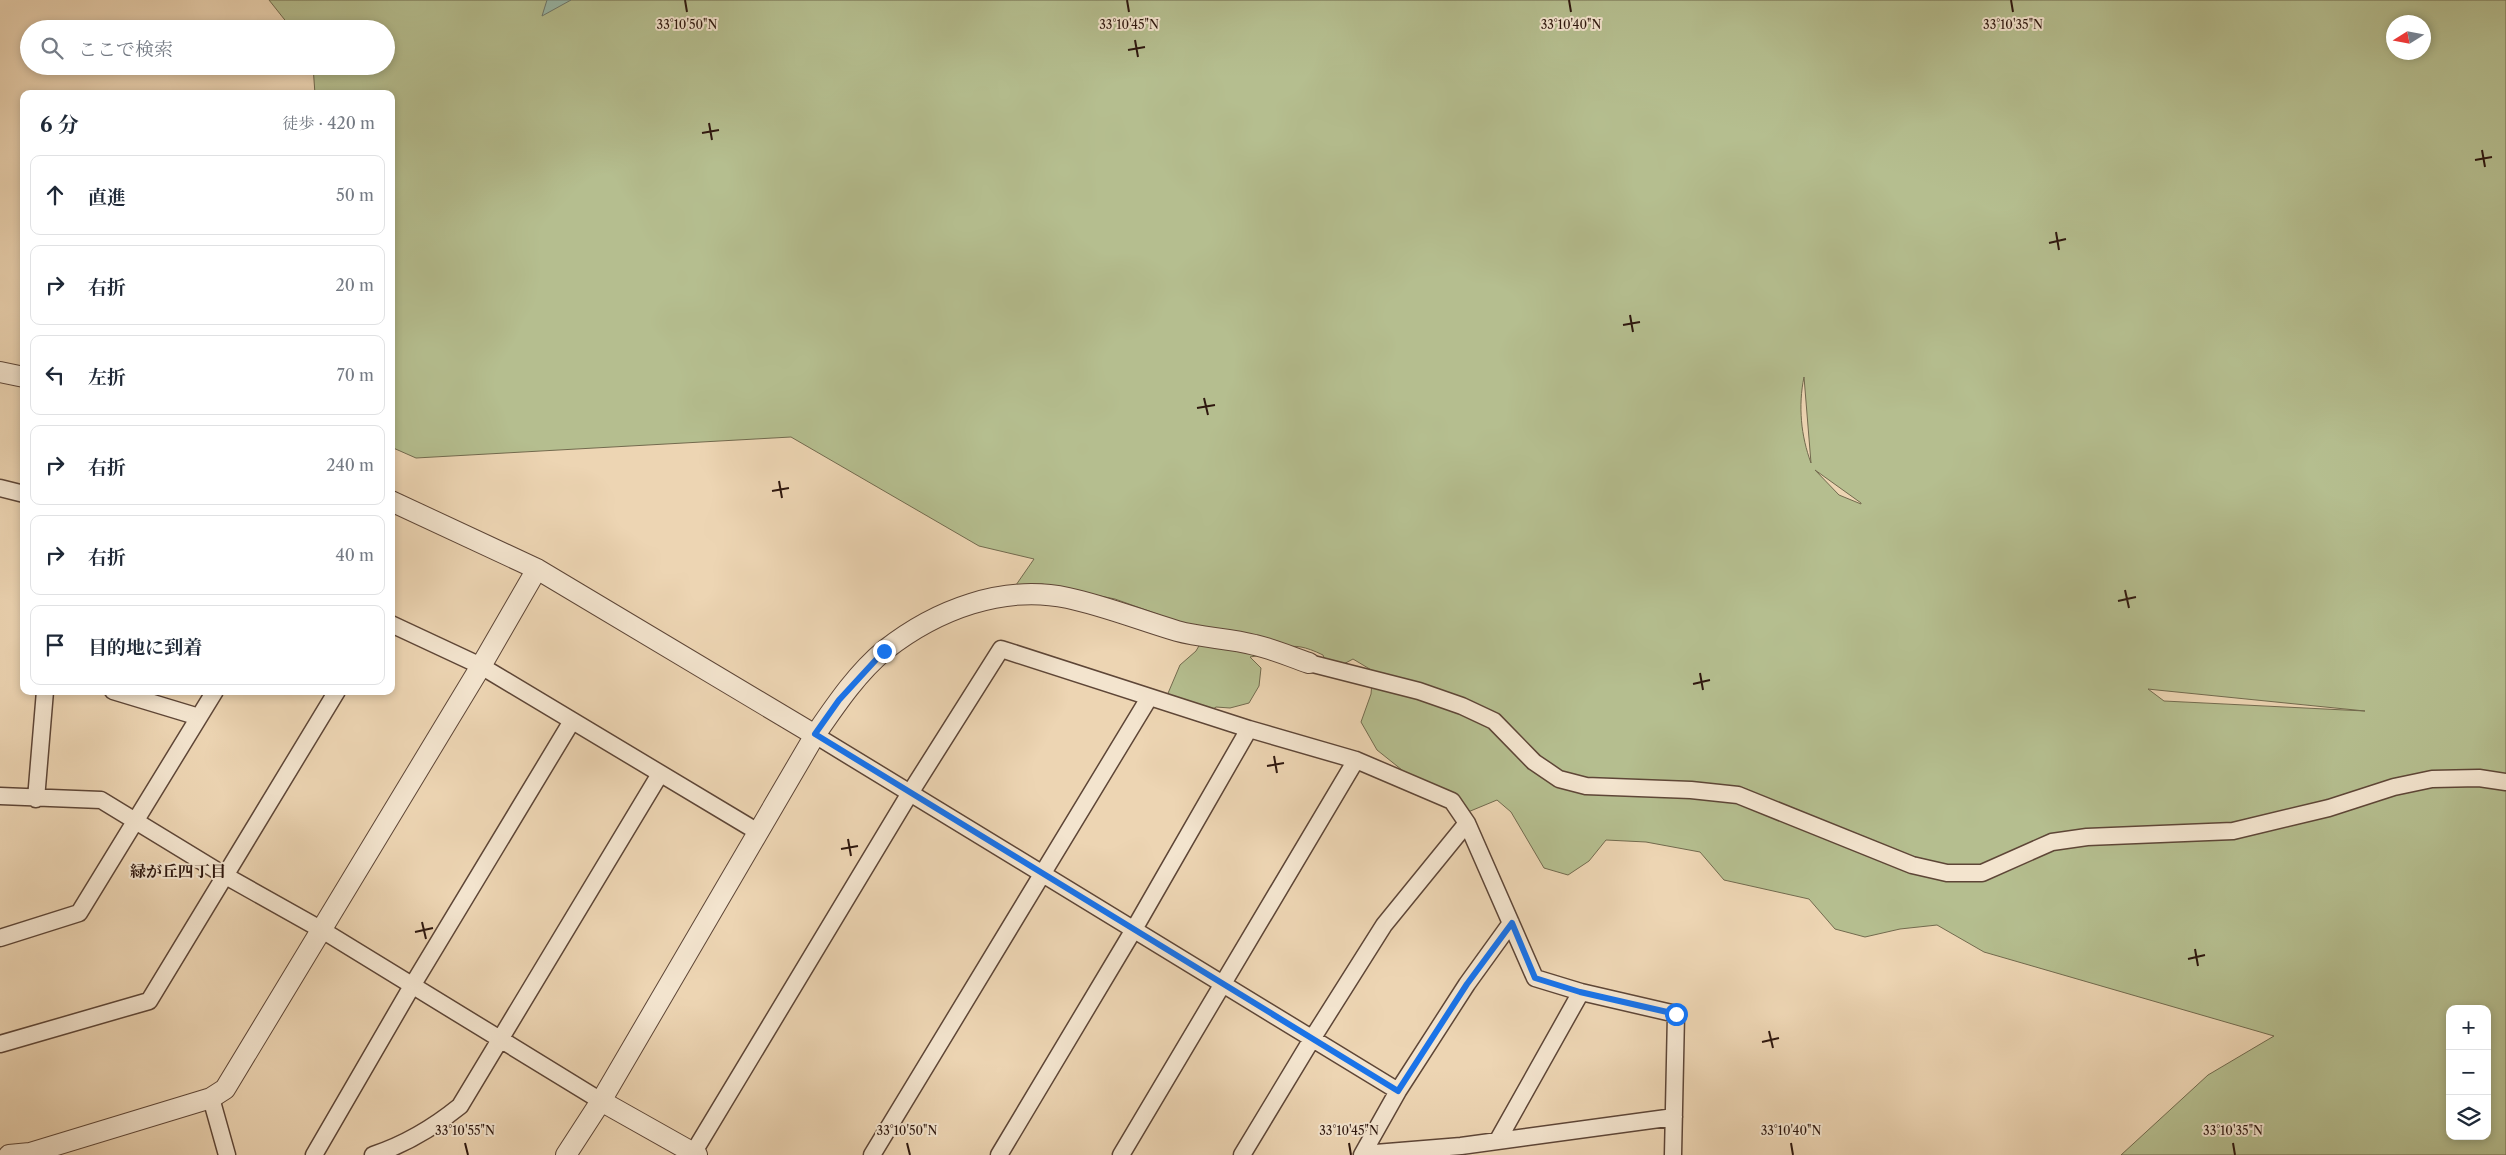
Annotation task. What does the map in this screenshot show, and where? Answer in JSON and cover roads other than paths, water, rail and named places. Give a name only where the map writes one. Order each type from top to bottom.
[{"type":"street","points":[[0,372],[20,376]]},
{"type":"street","points":[[0,488],[20,493]]},
{"type":"street","points":[[395,503],[537,569],[815,734],[1044,876],[1398,1091]]},
{"type":"street","points":[[9,1155],[30,1153],[211,1098],[225,1089],[481,666],[537,569]]},
{"type":"street","points":[[566,1155],[601,1101],[815,734],[839,700],[884,651],[921,626],[994,596],[1028,593],[1067,598],[1179,631],[1255,645],[1309,663],[1419,692],[1462,706],[1494,721],[1534,762],[1559,780],[1586,786],[1691,790],[1738,794],[1912,865],[1947,873],[1982,873],[2052,842],[2087,836],[2233,832],[2328,808],[2394,787],[2432,779],[2479,778],[2506,782]]},
{"type":"street","points":[[395,626],[481,666],[758,832]]},
{"type":"street","points":[[0,796],[36,799],[101,800],[224,875],[322,930],[601,1101],[694,1154],[910,793],[1001,649],[1149,698],[1356,760],[1452,801],[1467,823],[1535,978],[1580,992],[1676,1014],[1673,1155]]},
{"type":"street","points":[[36,799],[45,695]]},
{"type":"street","points":[[126,695],[199,717]]},
{"type":"street","points":[[0,938],[79,912],[213,695]]},
{"type":"street","points":[[0,1044],[149,1001],[335,695]]},
{"type":"street","points":[[872,1155],[1044,876],[1149,698]]},
{"type":"street","points":[[314,1155],[412,986],[572,721]]},
{"type":"street","points":[[999,1155],[1250,729]]},
{"type":"street","points":[[1121,1155],[1356,760]]},
{"type":"street","points":[[373,1155],[410,1141],[436,1126],[460,1106],[660,774]]},
{"type":"street","points":[[1242,1155],[1384,925],[1467,823]]},
{"type":"street","points":[[1362,1154],[1398,1091],[1467,984],[1512,923]]},
{"type":"street","points":[[1498,1140],[1580,992]]},
{"type":"street","points":[[211,1098],[227,1155]]},
{"type":"street","points":[[1362,1154],[1498,1140],[1674,1118]]},
{"type":"district","name":"緑が丘四丁目","points":[[178,871]]}]
